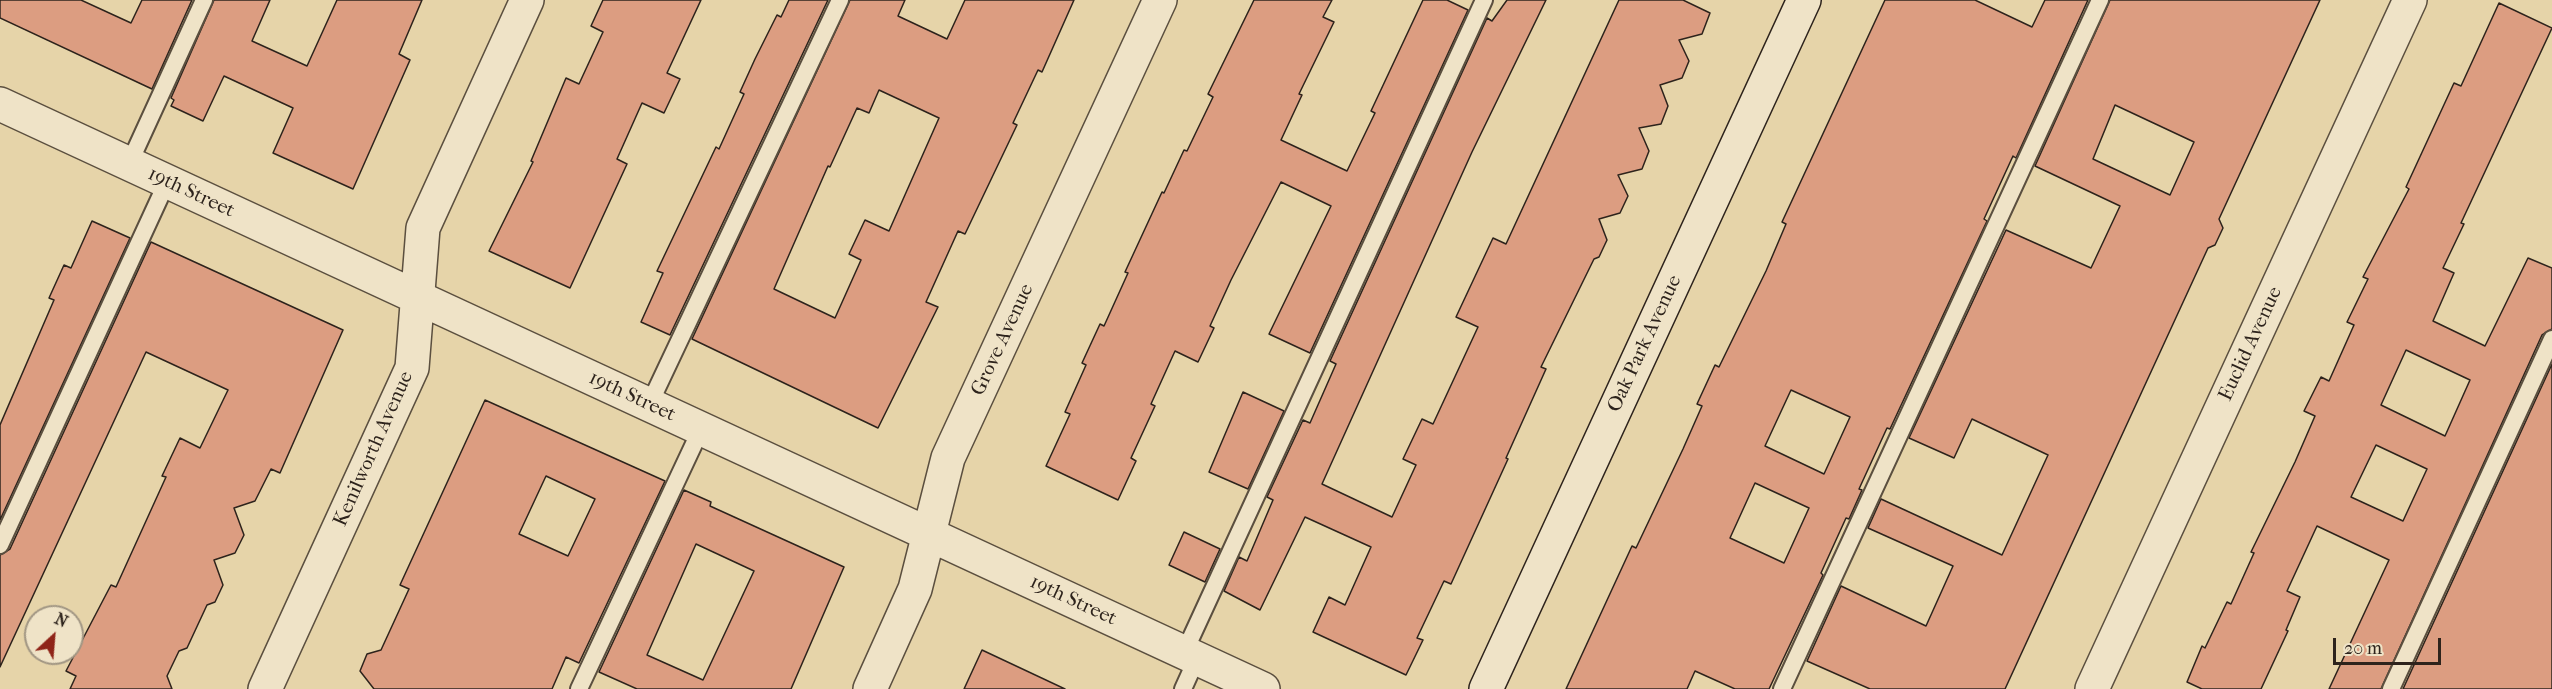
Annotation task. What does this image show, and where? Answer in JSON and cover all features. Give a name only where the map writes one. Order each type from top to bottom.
[{"type":"street","name":"Kenilworth Avenue","points":[[266,689],[412,368],[423,228],[527,0]]},
{"type":"street","name":"Grove Avenue","points":[[870,689],[915,589],[948,458],[1160,0]]},
{"type":"street","name":"Oak Park Avenue","points":[[1486,689],[1804,0]]},
{"type":"street","name":"Euclid Avenue","points":[[2091,689],[2410,0]]},
{"type":"street","name":"19th Street","points":[[0,105],[1263,689]]},
{"type":"lane","points":[[129,164],[204,0]]},
{"type":"lane","points":[[649,405],[840,0]]},
{"type":"lane","points":[[1183,689],[1191,656],[1484,0]]},
{"type":"lane","points":[[1782,689],[2100,0]]},
{"type":"lane","points":[[0,544],[167,182]]},
{"type":"lane","points":[[2391,689],[2552,339]]},
{"type":"lane","points":[[579,689],[701,429]]},
{"type":"building","points":[[0,0],[81,0],[131,23],[142,0],[192,0],[152,89],[0,18]]},
{"type":"building","points":[[214,0],[270,0],[252,41],[307,66],[337,0],[422,0],[399,54],[410,60],[353,189],[273,153],[293,108],[224,76],[203,121],[171,106],[174,100],[171,98]]},
{"type":"building","points":[[603,0],[701,0],[667,73],[680,79],[664,113],[642,103],[617,159],[627,164],[570,288],[489,251],[533,162],[531,161],[566,78],[579,84],[603,32],[591,26]]},
{"type":"building","points":[[789,0],[828,0],[670,335],[641,322],[663,273],[657,271],[716,147],[719,149],[744,94],[740,92],[755,59],[777,15],[781,17]]},
{"type":"building","points":[[850,0],[905,0],[898,16],[947,39],[965,0],[1074,0],[1042,72],[1038,70],[1013,123],[1017,125],[965,234],[958,231],[926,302],[938,307],[878,428],[692,339]],"holes":[[[879,90],[939,118],[889,231],[865,220],[849,254],[861,260],[835,318],[774,289],[828,166],[830,167],[857,108],[869,113]]]},
{"type":"building","points":[[1254,0],[1332,0],[1323,17],[1334,22],[1299,94],[1302,95],[1281,140],[1347,171],[1375,113],[1371,111],[1423,0],[1447,0],[1468,10],[1310,353],[1269,334],[1331,206],[1281,182],[1231,280],[1210,326],[1214,328],[1198,362],[1175,351],[1151,404],[1155,406],[1131,458],[1136,461],[1118,500],[1046,466],[1070,414],[1065,412],[1086,365],[1082,363],[1100,324],[1104,326],[1128,273],[1125,272],[1162,192],[1164,193],[1184,150],[1187,151],[1213,97],[1208,94]]},
{"type":"building","points":[[1507,0],[1546,0],[1472,152],[1322,484],[1392,517],[1416,465],[1403,459],[1422,419],[1433,424],[1478,327],[1456,317],[1493,238],[1506,244],[1619,0],[1683,0],[1710,13],[1702,34],[1679,40],[1689,61],[1682,78],[1660,85],[1668,106],[1661,124],[1639,128],[1649,151],[1642,169],[1618,175],[1628,196],[1620,213],[1599,219],[1607,240],[1599,257],[1594,259],[1541,367],[1546,369],[1506,458],[1508,459],[1451,584],[1444,581],[1417,638],[1423,640],[1406,675],[1313,632],[1329,597],[1345,605],[1371,547],[1305,517],[1260,610],[1224,591],[1239,557],[1247,561],[1273,500],[1267,497],[1303,420],[1310,423],[1336,364],[1330,361],[1487,18],[1492,21]]},
{"type":"building","points":[[1885,0],[1975,0],[2032,27],[2045,0],[2088,0],[2016,158],[2013,156],[1984,219],[1987,221],[1890,429],[1887,428],[1859,489],[1862,490],[1849,519],[1846,518],[1821,573],[1823,575],[1769,689],[1735,689],[1695,671],[1687,689],[1566,689],[1632,546],[1636,548],[1683,449],[1702,406],[1697,404],[1715,365],[1719,367],[1766,271],[1786,224],[1782,222]],"holes":[[[1791,390],[1850,417],[1824,474],[1765,446]],[[1755,483],[1809,508],[1784,563],[1730,538]]]},
{"type":"building","points":[[2110,0],[2320,0],[2219,219],[2223,228],[2215,245],[2208,248],[2005,689],[1870,689],[1807,661],[1841,586],[1926,626],[1953,566],[1868,528],[1881,499],[2002,555],[2048,455],[1972,419],[1954,458],[1909,438],[2006,230],[2091,268],[2120,206],[2035,166]],"holes":[[[2115,105],[2194,142],[2170,195],[2093,159]]]},
{"type":"building","points":[[2499,3],[2552,28],[2461,223],[2464,224],[2443,268],[2454,273],[2433,321],[2485,346],[2528,258],[2552,268],[2552,329],[2542,335],[2381,689],[2329,689],[2389,560],[2317,526],[2287,591],[2300,597],[2286,630],[2288,631],[2261,689],[2202,689],[2187,682],[2202,646],[2205,648],[2227,602],[2231,604],[2254,553],[2251,552],[2295,462],[2315,416],[2304,411],[2321,377],[2329,381],[2354,325],[2347,322],[2368,279],[2363,277],[2409,189],[2406,187],[2454,83],[2461,86]],"holes":[[[2406,350],[2470,380],[2445,436],[2381,405]],[[2376,445],[2427,469],[2403,521],[2351,497]]]},
{"type":"building","points":[[92,221],[130,238],[0,520],[0,425],[54,300],[49,298],[64,265],[71,268]]},
{"type":"building","points":[[151,242],[343,330],[280,473],[271,469],[255,501],[234,508],[244,535],[235,553],[214,560],[223,585],[215,602],[207,605],[187,648],[179,651],[167,676],[172,689],[70,689],[76,676],[66,671],[69,665],[84,665],[84,637],[111,585],[116,587],[166,477],[162,476],[180,438],[200,448],[228,390],[146,352],[29,605],[24,605],[24,615],[0,667],[0,555],[10,549]]},
{"type":"building","points":[[2552,364],[2552,689],[2403,689]]},
{"type":"building","points":[[1243,392],[1284,411],[1248,489],[1209,472]]},
{"type":"building","points":[[485,400],[665,481],[579,663],[566,657],[552,689],[374,689],[360,671],[367,654],[381,650],[409,589],[400,585]],"holes":[[[546,476],[595,499],[568,556],[519,534]]]},
{"type":"building","points":[[684,490],[711,502],[710,506],[844,567],[791,689],[637,689],[599,672]],"holes":[[[696,544],[754,571],[703,680],[647,655]]]},
{"type":"building","points":[[1184,532],[1220,549],[1205,582],[1169,565]]},
{"type":"building","points":[[982,650],[1065,689],[964,689]]}]
